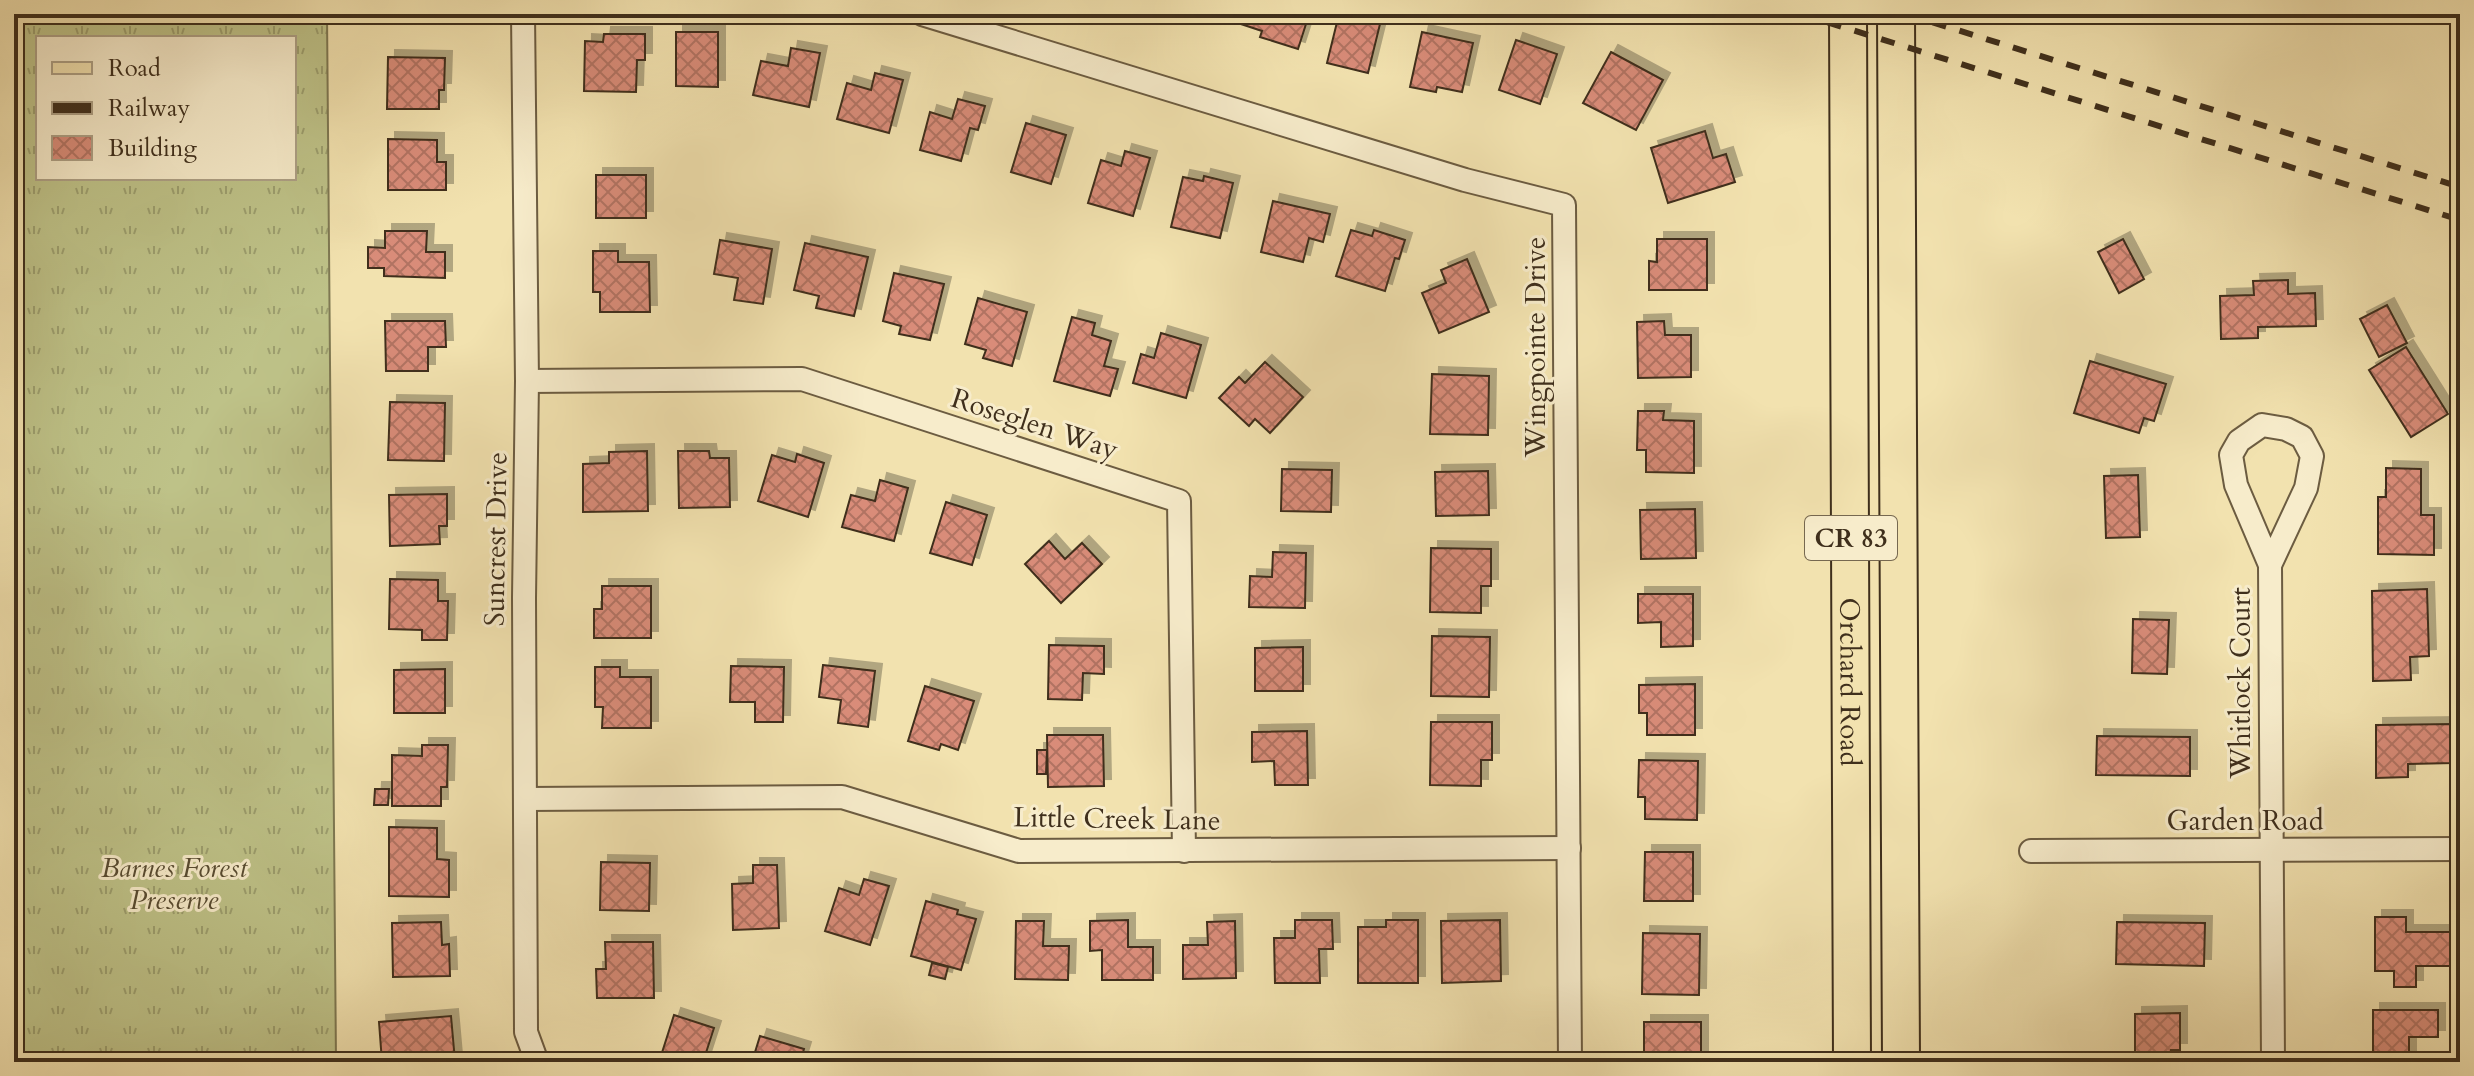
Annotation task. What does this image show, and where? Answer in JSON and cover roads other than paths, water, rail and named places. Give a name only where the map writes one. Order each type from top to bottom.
[{"type":"main road","name":"Orchard Road","points":[[1848,14],[1852,1062]]},
{"type":"main road","name":"Orchard Road","points":[[1896,14],[1901,1062]]},
{"type":"street","name":"Suncrest Drive","points":[[523,14],[527,381],[524,598],[526,1032],[537,1062]]},
{"type":"street","name":"Wingpointe Drive","points":[[922,14],[1465,180],[1564,205],[1570,1062]]},
{"type":"street","name":"Roseglen Way","points":[[527,381],[802,379],[1179,501],[1184,851]]},
{"type":"street","name":"Whitlock Court","points":[[2270,565],[2306,488],[2312,456],[2302,437],[2286,429],[2262,425],[2239,441],[2231,455],[2236,485],[2270,565],[2273,1062]]},
{"type":"street","name":"Little Creek Lane","points":[[526,799],[842,797],[1019,851],[1569,848]]},
{"type":"street","name":"Garden Road","points":[[2031,851],[2460,849]]},
{"type":"railway","points":[[1801,14],[2460,220]]},
{"type":"railway","points":[[1906,14],[2460,187]]},
{"type":"park label","name":"Barnes Forest Preserve","points":[[174,883]]}]
